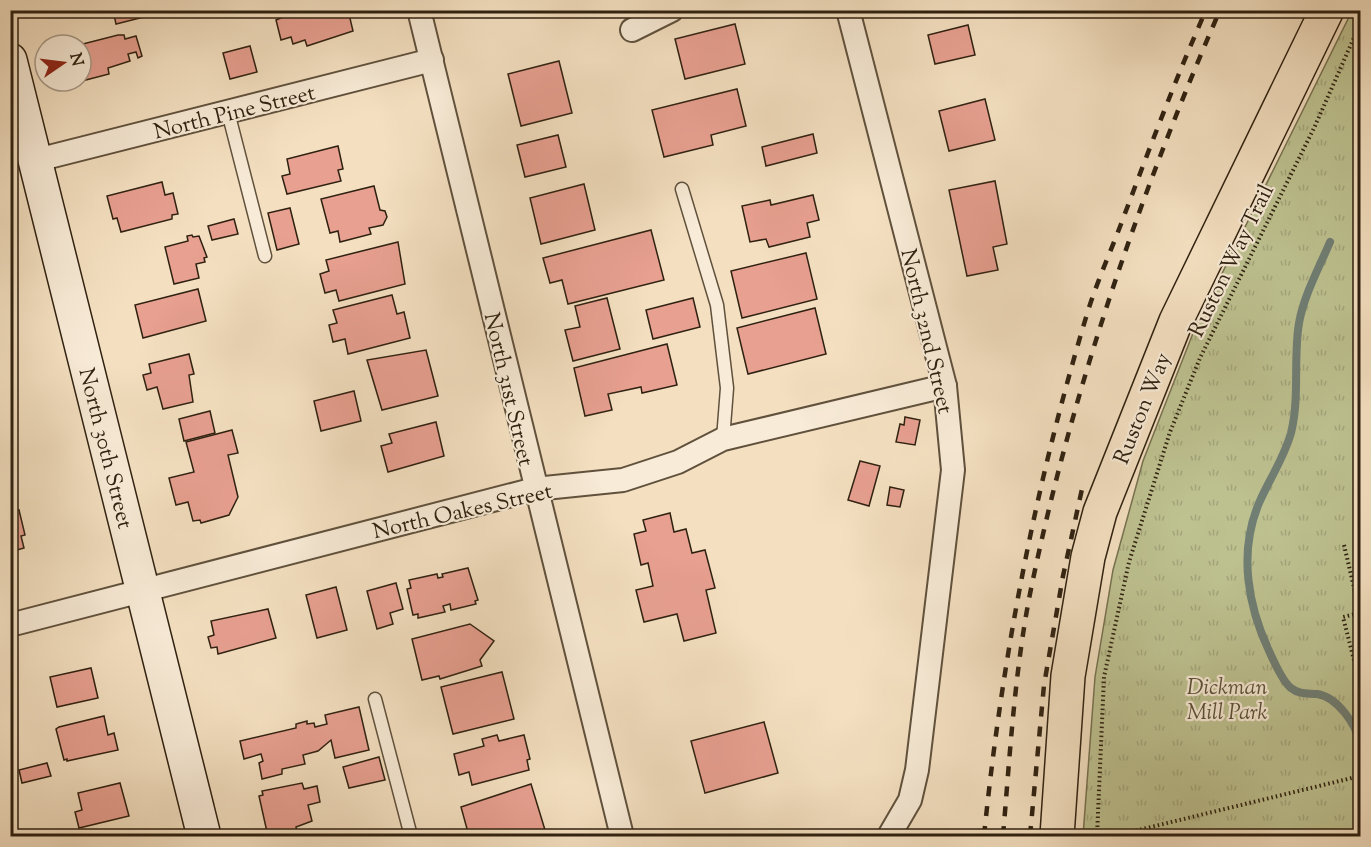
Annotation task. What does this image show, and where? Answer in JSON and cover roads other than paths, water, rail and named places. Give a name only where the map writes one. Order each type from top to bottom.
[{"type":"main road","name":"Ruston Way","points":[[1057,837],[1068,676],[1088,557],[1100,512],[1176,321],[1327,10]]},
{"type":"main road","name":"North 30th Street","points":[[10,60],[37,160],[204,837]]},
{"type":"street","name":"North 31st Street","points":[[419,10],[534,489],[622,837]]},
{"type":"street","points":[[632,30],[672,10]]},
{"type":"street","name":"North 32nd Street","points":[[849,10],[945,386],[953,471],[917,771],[910,800],[893,835]]},
{"type":"street","name":"North Pine Street","points":[[37,160],[432,60]]},
{"type":"street","name":"North Oakes Street","points":[[10,625],[534,489],[622,480],[678,462],[723,439],[945,386]]},
{"type":"lane","points":[[228,112],[265,256]]},
{"type":"lane","points":[[682,189],[717,305],[727,388],[723,439]]},
{"type":"lane","points":[[375,699],[411,837]]},
{"type":"waterway","points":[[1330,242],[1301,313],[1297,337],[1294,419],[1288,442],[1259,503],[1253,522],[1247,560],[1248,580],[1262,635],[1285,682],[1297,692],[1317,694],[1332,700],[1350,720],[1360,743]]},
{"type":"railway","points":[[984,836],[991,770],[1011,638],[1036,508],[1068,379],[1095,289],[1206,10]]},
{"type":"railway","points":[[1003,836],[1021,646],[1032,584],[1067,438],[1111,292],[1136,221],[1220,10]]},
{"type":"railway","points":[[1030,836],[1044,685],[1063,576],[1082,489]]},
{"type":"park label","name":"Dickman Mill Park","points":[[1227,698]]}]
